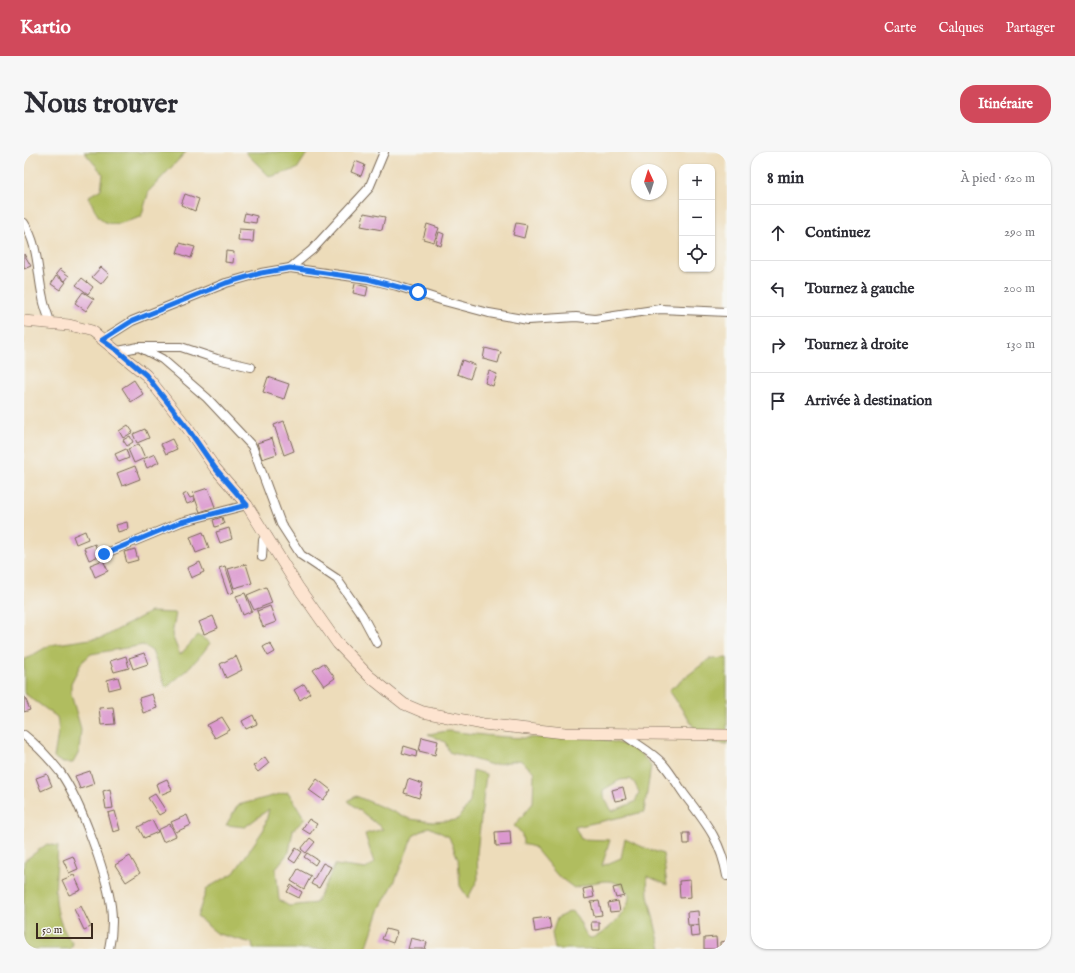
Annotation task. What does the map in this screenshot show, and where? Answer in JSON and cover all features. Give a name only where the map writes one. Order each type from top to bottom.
[{"type":"main road","points":[[24,321],[50,322],[92,331],[146,375],[186,426],[215,468],[247,505],[298,587],[348,656],[404,704],[423,712],[483,724],[565,733],[727,735]]},
{"type":"street","points":[[290,268],[312,250],[369,188],[384,152]]},
{"type":"street","points":[[24,223],[33,240],[38,256],[43,298],[50,322]]},
{"type":"street","points":[[102,340],[132,321],[226,283],[261,273],[290,268],[368,279],[489,313],[528,320],[576,317],[595,319],[660,309],[727,312]]},
{"type":"street","points":[[118,351],[139,347],[181,347],[217,359],[251,367]]},
{"type":"street","points":[[139,347],[162,359],[207,398],[252,446],[281,524],[302,555],[337,579],[362,615],[377,643]]},
{"type":"street","points":[[104,554],[181,522],[247,505]]},
{"type":"street","points":[[262,557],[263,540],[268,537]]},
{"type":"street","points":[[622,733],[634,744],[649,751],[663,763],[711,830],[724,860],[727,876]]},
{"type":"street","points":[[24,735],[41,749],[61,773],[80,812],[105,880],[111,906],[112,925],[109,949]]},
{"type":"green space","points":[[84,152],[186,152],[149,191],[141,217],[114,224],[103,220],[93,207],[89,196],[101,189],[103,174]]},
{"type":"green space","points":[[245,152],[308,152],[297,169],[270,177]]},
{"type":"green space","points":[[150,612],[176,613],[172,635],[180,655],[198,635],[210,643],[195,661],[166,688],[152,651],[143,645],[91,654],[82,662],[71,683],[71,694],[81,729],[79,752],[73,763],[63,763],[54,758],[59,727],[57,717],[24,693],[24,660],[50,645],[104,637]]},
{"type":"green space","points":[[727,658],[727,744],[703,741],[669,690],[709,659]]},
{"type":"green space","points":[[448,731],[523,738],[592,736],[636,748],[651,766],[644,812],[575,827],[581,839],[610,840],[602,866],[621,858],[625,839],[663,854],[667,885],[647,876],[648,896],[661,949],[555,949],[552,933],[557,918],[571,911],[577,917],[587,935],[590,938],[595,937],[608,929],[620,917],[628,904],[628,893],[615,882],[609,881],[595,882],[574,888],[558,876],[534,847],[523,844],[521,834],[514,826],[533,803],[534,772],[520,760],[492,765],[449,752],[445,742],[428,734]],"holes":[[[630,779],[634,782],[639,792],[635,802],[612,811],[603,796],[603,790],[620,780]]]},
{"type":"green space","points":[[473,770],[486,774],[477,853],[478,879],[468,898],[460,886],[458,859],[449,837],[429,827],[413,836],[394,883],[380,908],[366,949],[253,949],[252,943],[218,934],[197,917],[207,888],[234,873],[264,829],[269,809],[245,827],[226,825],[238,805],[288,792],[305,819],[293,830],[289,852],[276,868],[279,900],[289,906],[316,903],[335,865],[366,869],[374,863],[365,834],[383,829],[348,801],[356,796],[410,819],[434,822],[457,820],[470,802]]},
{"type":"green space","points":[[47,844],[58,846],[56,885],[57,909],[65,933],[73,944],[70,949],[30,949],[24,946],[24,861]]},
{"type":"building","points":[[355,161],[365,165],[361,176],[351,172]]},
{"type":"building","points":[[185,194],[199,199],[195,211],[181,205]]},
{"type":"building","points":[[245,213],[257,216],[256,223],[243,221]]},
{"type":"building","points":[[364,213],[385,217],[382,230],[361,226]]},
{"type":"building","points":[[516,223],[527,225],[524,238],[513,235]]},
{"type":"building","points":[[427,224],[439,228],[434,242],[423,239]]},
{"type":"building","points":[[239,229],[254,230],[253,242],[238,241]]},
{"type":"building","points":[[439,232],[444,234],[441,246],[436,244]]},
{"type":"building","points":[[180,243],[195,247],[191,258],[177,253]]},
{"type":"building","points":[[226,251],[234,252],[233,263],[225,262]]},
{"type":"building","points":[[24,254],[31,266],[24,269]]},
{"type":"building","points":[[101,267],[109,274],[101,284],[92,277]]},
{"type":"building","points":[[60,269],[69,276],[65,281],[56,274]]},
{"type":"building","points":[[56,276],[66,282],[60,290],[51,284]]},
{"type":"building","points":[[82,278],[93,287],[88,294],[76,285]]},
{"type":"building","points":[[355,284],[368,287],[366,296],[353,293]]},
{"type":"building","points":[[83,292],[94,299],[86,311],[75,303]]},
{"type":"building","points":[[485,348],[501,352],[498,363],[483,359]]},
{"type":"building","points":[[462,360],[475,365],[470,379],[457,374]]},
{"type":"building","points":[[489,371],[497,374],[493,386],[485,383]]},
{"type":"building","points":[[268,377],[289,384],[284,399],[263,392]]},
{"type":"building","points":[[134,380],[143,394],[131,402],[122,388]]},
{"type":"building","points":[[284,421],[294,451],[284,455],[274,425]]},
{"type":"building","points":[[128,425],[133,432],[123,438],[119,431]]},
{"type":"building","points":[[145,429],[149,438],[137,443],[133,434]]},
{"type":"building","points":[[130,436],[133,442],[127,446],[123,440]]},
{"type":"building","points":[[272,438],[277,454],[262,459],[257,443]]},
{"type":"building","points":[[172,439],[177,449],[166,454],[161,444]]},
{"type":"building","points":[[139,444],[145,458],[134,463],[128,449]]},
{"type":"building","points":[[126,449],[129,458],[119,462],[115,454]]},
{"type":"building","points":[[155,454],[159,462],[147,468],[143,459]]},
{"type":"building","points":[[135,466],[140,479],[122,486],[117,473]]},
{"type":"building","points":[[208,488],[215,507],[200,512],[193,493]]},
{"type":"building","points":[[187,493],[190,498],[193,497],[195,501],[187,504],[183,495]]},
{"type":"building","points":[[222,517],[224,524],[215,527],[213,520]]},
{"type":"building","points":[[127,522],[128,529],[118,532],[116,525]]},
{"type":"building","points":[[229,528],[232,539],[220,543],[216,532]]},
{"type":"building","points":[[85,531],[88,539],[76,544],[73,536]]},
{"type":"building","points":[[203,532],[209,548],[196,553],[190,537]]},
{"type":"building","points":[[95,544],[99,556],[89,560],[84,548]]},
{"type":"building","points":[[135,549],[138,560],[127,563],[124,552]]},
{"type":"building","points":[[103,560],[108,571],[95,577],[90,565]]},
{"type":"building","points":[[200,562],[204,572],[191,578],[187,568]]},
{"type":"building","points":[[246,564],[252,583],[234,588],[228,569]]},
{"type":"building","points":[[225,566],[234,592],[228,594],[219,568]]},
{"type":"building","points":[[266,587],[272,603],[254,610],[247,595]]},
{"type":"building","points":[[245,593],[252,611],[243,615],[236,596]]},
{"type":"building","points":[[270,606],[276,622],[263,627],[257,611]]},
{"type":"building","points":[[213,616],[218,628],[204,634],[199,622]]},
{"type":"building","points":[[270,643],[275,652],[268,656],[263,647]]},
{"type":"building","points":[[144,653],[148,664],[133,669],[129,658]]},
{"type":"building","points":[[126,656],[129,668],[114,672],[110,661]]},
{"type":"building","points":[[236,656],[242,670],[226,678],[220,664]]},
{"type":"building","points":[[324,663],[335,678],[324,686],[313,670]]},
{"type":"building","points":[[118,677],[121,687],[109,690],[107,680]]},
{"type":"building","points":[[304,684],[310,693],[300,700],[294,690]]},
{"type":"building","points":[[152,694],[157,708],[143,713],[139,698]]},
{"type":"building","points":[[24,695],[30,710],[24,712]]},
{"type":"building","points":[[113,707],[115,724],[101,725],[99,708]]},
{"type":"building","points":[[253,715],[257,724],[246,729],[242,721]]},
{"type":"building","points":[[222,717],[230,730],[215,738],[207,725]]},
{"type":"building","points":[[422,737],[438,741],[435,755],[419,751]]},
{"type":"building","points":[[404,746],[417,750],[416,757],[402,753]]},
{"type":"building","points":[[265,757],[269,763],[258,772],[253,766]]},
{"type":"building","points":[[90,771],[94,784],[80,789],[75,776]]},
{"type":"building","points":[[47,774],[52,786],[41,791],[36,778]]},
{"type":"building","points":[[167,779],[172,790],[160,795],[156,784]]},
{"type":"building","points":[[317,779],[331,790],[323,800],[309,790]]},
{"type":"building","points":[[408,779],[423,784],[419,798],[404,793]]},
{"type":"building","points":[[623,787],[626,799],[615,801],[612,790]]},
{"type":"building","points":[[110,789],[113,808],[106,809],[103,791]]},
{"type":"building","points":[[155,794],[166,811],[159,815],[148,798]]},
{"type":"building","points":[[115,811],[120,830],[113,832],[108,813]]},
{"type":"building","points":[[187,815],[191,825],[176,832],[171,822]]},
{"type":"building","points":[[309,819],[317,824],[310,834],[302,829]]},
{"type":"building","points":[[152,820],[158,832],[144,838],[138,827]]},
{"type":"building","points":[[170,824],[176,836],[163,842],[158,830]]},
{"type":"building","points":[[510,831],[511,845],[496,846],[495,832]]},
{"type":"building","points":[[683,833],[689,833],[689,844],[684,844]]},
{"type":"building","points":[[310,838],[315,842],[306,853],[301,849]]},
{"type":"building","points":[[296,848],[302,852],[295,863],[289,859]]},
{"type":"building","points":[[307,853],[318,860],[315,865],[304,857]]},
{"type":"building","points":[[73,856],[78,869],[69,873],[63,860]]},
{"type":"building","points":[[130,856],[140,873],[126,882],[115,865]]},
{"type":"building","points":[[323,863],[331,867],[319,888],[311,884]]},
{"type":"building","points":[[298,869],[311,876],[304,889],[291,881]]},
{"type":"building","points":[[74,875],[81,890],[69,895],[62,880]]},
{"type":"building","points":[[690,880],[691,897],[680,898],[679,881]]},
{"type":"building","points":[[291,885],[302,892],[299,898],[287,892]]},
{"type":"building","points":[[621,886],[624,896],[616,898],[613,888]]},
{"type":"building","points":[[592,887],[594,897],[585,899],[583,889]]},
{"type":"building","points":[[599,901],[602,915],[594,916],[591,902]]},
{"type":"building","points":[[618,901],[620,911],[610,912],[608,903]]},
{"type":"building","points":[[81,906],[91,927],[84,930],[74,909]]},
{"type":"building","points":[[698,911],[699,925],[688,925],[687,912]]},
{"type":"building","points":[[549,917],[551,929],[535,932],[533,919]]},
{"type":"building","points":[[591,922],[599,922],[599,930],[592,930]]},
{"type":"building","points":[[699,925],[700,936],[691,937],[690,926]]},
{"type":"building","points":[[386,929],[397,932],[393,943],[382,939]]},
{"type":"building","points":[[716,937],[717,949],[704,949],[704,938]]},
{"type":"building","points":[[411,938],[427,942],[425,949],[408,949]]},
{"type":"building","points":[[727,941],[727,949],[720,949],[720,942]]},
{"type":"route","points":[[104,554],[181,522],[247,505],[215,468],[186,426],[146,375],[130,363],[118,351],[102,340],[132,321],[192,296],[226,283],[261,273],[290,268],[368,279],[418,292]]}]
